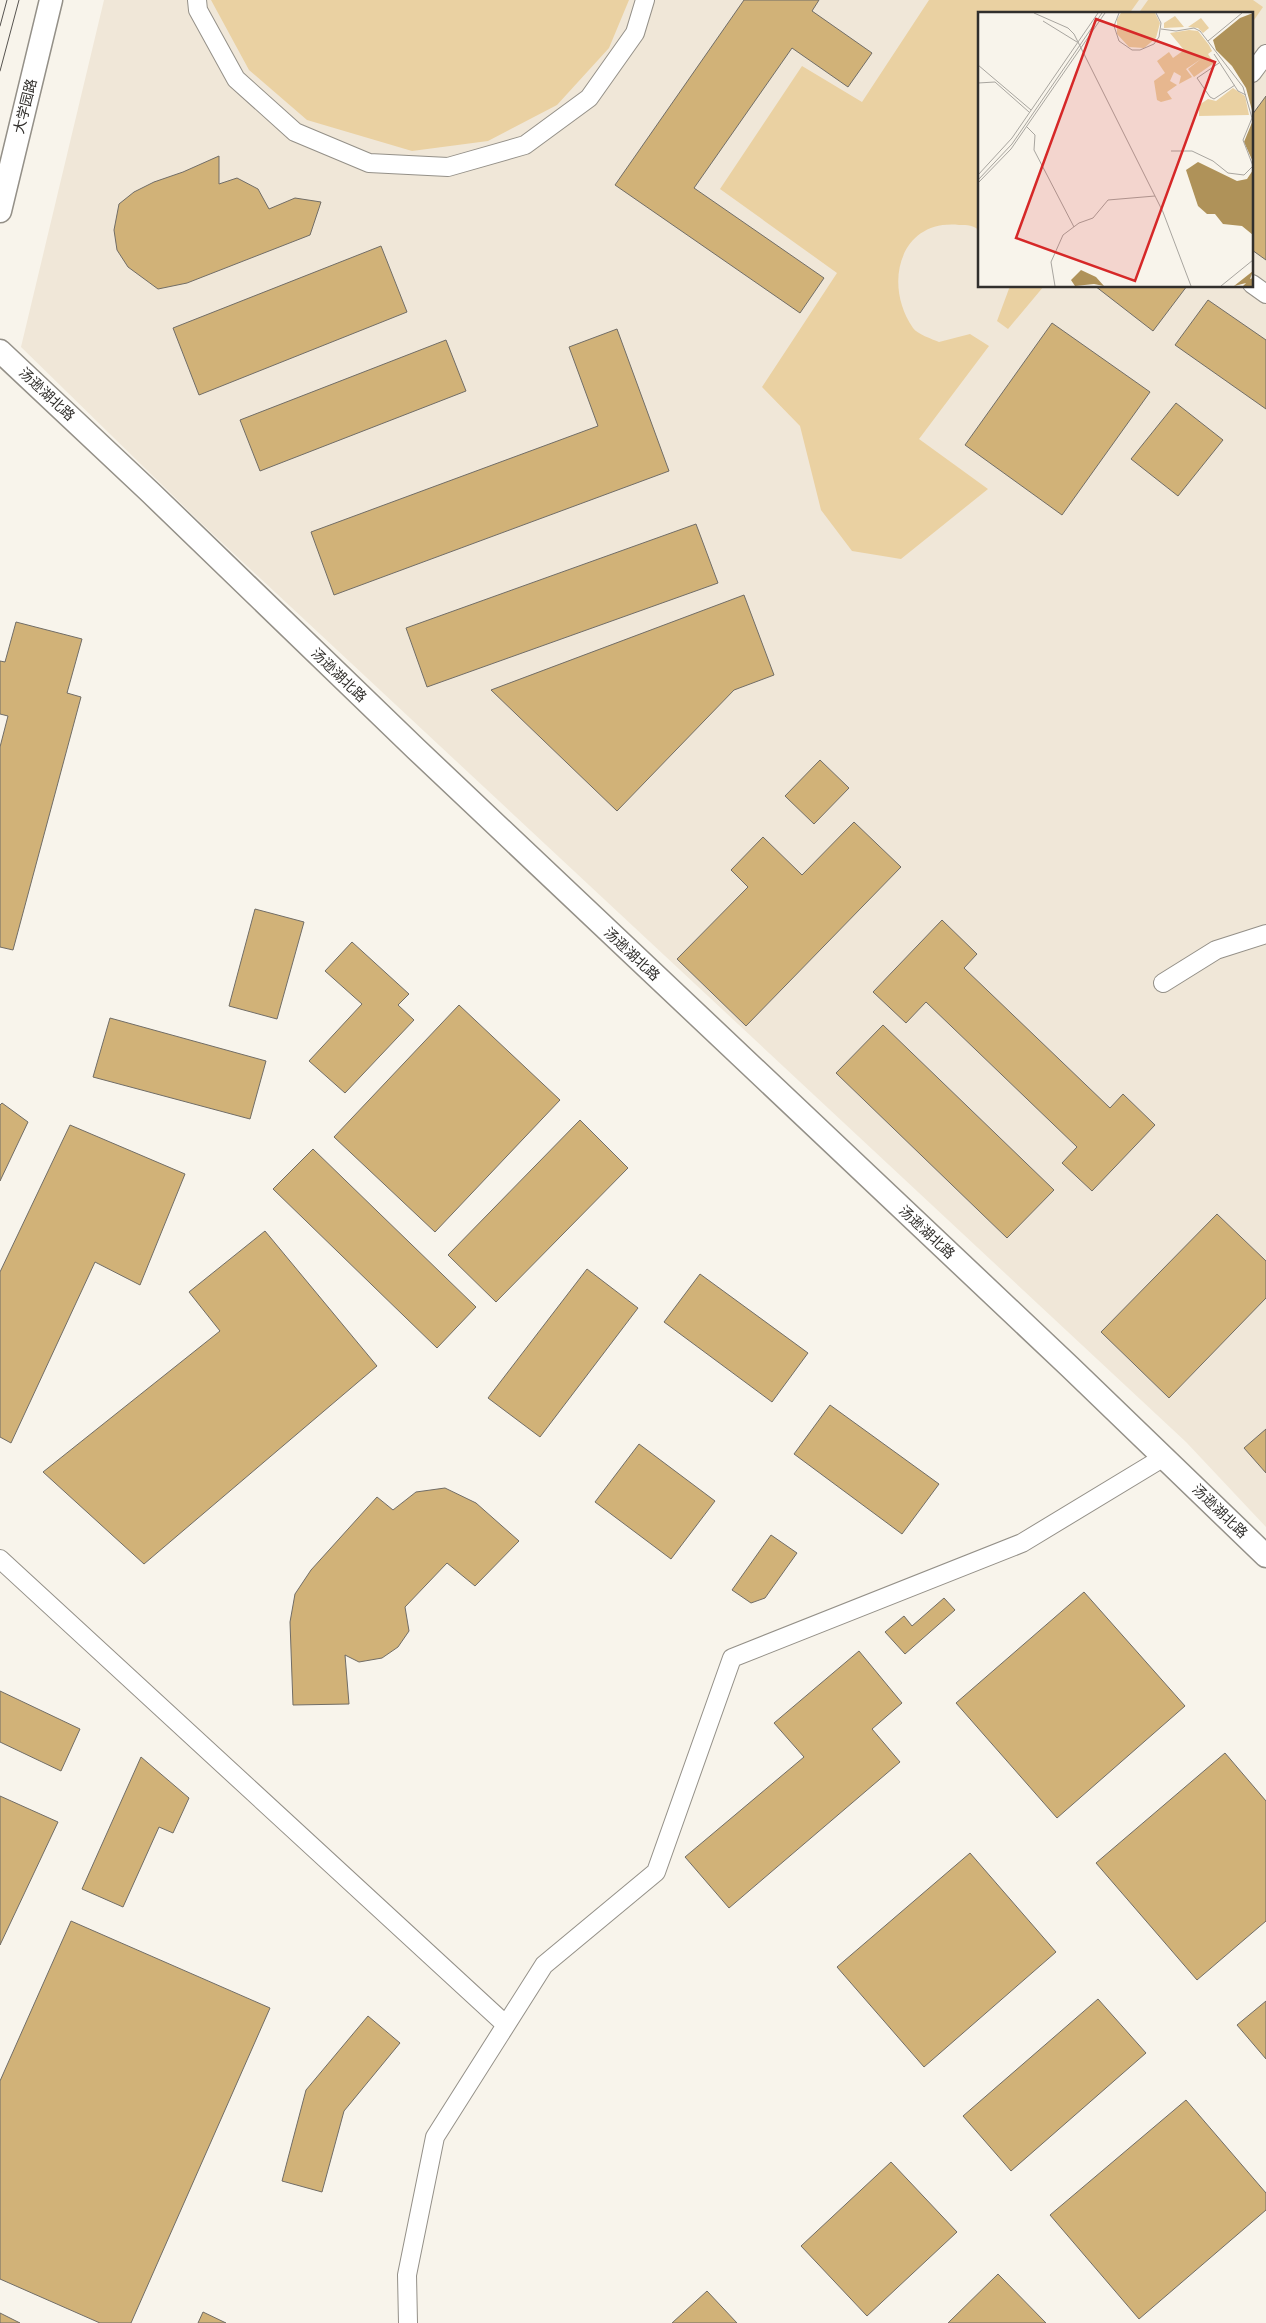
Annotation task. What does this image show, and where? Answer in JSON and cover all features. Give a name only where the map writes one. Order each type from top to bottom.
[{"type":"main road","name":"大学园路","points":[[0,211],[51,0]]},
{"type":"main road","name":"汤逊湖北路","points":[[0,351],[151,493],[416,750],[1164,1457],[1266,1556]]},
{"type":"street","points":[[196,0],[198,10],[236,80],[295,132],[369,162],[448,167],[525,144],[589,98],[635,33],[645,0]]},
{"type":"street","points":[[1254,70],[1266,54]]},
{"type":"street","points":[[1254,285],[1266,294]]},
{"type":"street","points":[[1163,983],[1216,950],[1266,934]]},
{"type":"street","points":[[408,2323],[407,2275],[436,2137],[544,1965],[656,1872],[732,1658],[1022,1543],[1164,1457]]},
{"type":"street","points":[[0,1559],[506,2025]]},
{"type":"shaded area","points":[[104,0],[1266,0],[1266,1527],[1186,1442],[202,524],[21,347]]},
{"type":"shaded area","points":[[211,0],[629,0],[609,48],[557,105],[488,141],[412,151],[307,120],[249,70]]},
{"type":"shaded area","points":[[929,0],[1139,0],[1130,12],[978,12],[978,230],[970,226],[939,226],[922,233],[910,244],[902,258],[899,275],[899,293],[904,311],[913,328],[925,336],[939,342],[970,334],[989,346],[919,439],[988,489],[901,559],[852,551],[821,510],[800,426],[762,387],[837,273],[720,189],[802,66],[862,102]]},
{"type":"shaded area","points":[[1148,0],[1253,0],[1263,7],[1254,20],[1254,12],[1139,12]]},
{"type":"shaded area","points":[[1009,288],[1042,288],[1008,329],[997,321]]},
{"type":"building","points":[[744,0],[819,0],[812,11],[872,53],[848,87],[792,48],[694,188],[824,278],[800,313],[615,185]]},
{"type":"building","points":[[1266,96],[1266,260],[1254,251],[1254,112]]},
{"type":"building","points":[[219,156],[219,184],[237,178],[258,189],[269,209],[295,198],[321,202],[310,235],[187,283],[158,289],[128,267],[117,250],[114,230],[119,204],[134,192],[154,182]]},
{"type":"building","points":[[381,246],[407,312],[199,395],[173,328]]},
{"type":"building","points":[[1098,288],[1185,288],[1153,331]]},
{"type":"building","points":[[1208,300],[1266,340],[1266,409],[1175,345]]},
{"type":"building","points":[[1052,323],[1150,392],[1062,515],[965,445]]},
{"type":"building","points":[[617,329],[669,471],[334,595],[311,532],[598,426],[569,347]]},
{"type":"building","points":[[446,340],[466,391],[260,471],[240,420]]},
{"type":"building","points":[[1176,403],[1223,440],[1178,496],[1131,459]]},
{"type":"building","points":[[696,524],[718,583],[427,687],[406,628]]},
{"type":"building","points":[[744,595],[774,675],[734,690],[617,811],[491,690]]},
{"type":"building","points":[[16,622],[82,639],[67,693],[81,697],[13,950],[0,947],[0,747],[8,716],[0,714],[0,661],[5,662]]},
{"type":"building","points":[[820,760],[849,788],[814,824],[785,796]]},
{"type":"building","points":[[854,822],[901,867],[746,1026],[677,959],[748,887],[731,870],[763,837],[802,875]]},
{"type":"building","points":[[255,909],[304,922],[277,1019],[229,1006]]},
{"type":"building","points":[[942,920],[977,954],[964,968],[1110,1108],[1123,1094],[1155,1125],[1092,1191],[1062,1163],[1077,1147],[926,1002],[906,1023],[873,992]]},
{"type":"building","points":[[352,942],[409,994],[398,1005],[414,1020],[345,1093],[309,1061],[362,1004],[325,971]]},
{"type":"building","points":[[459,1005],[560,1100],[435,1232],[334,1137]]},
{"type":"building","points":[[110,1018],[266,1061],[250,1119],[93,1077]]},
{"type":"building","points":[[883,1025],[1054,1190],[1007,1238],[836,1073]]},
{"type":"building","points":[[2,1103],[28,1122],[0,1181],[0,1105]]},
{"type":"building","points":[[580,1120],[628,1168],[496,1302],[448,1255]]},
{"type":"building","points":[[70,1125],[185,1174],[140,1285],[95,1262],[11,1443],[0,1437],[0,1272]]},
{"type":"building","points":[[313,1149],[476,1307],[437,1348],[273,1189]]},
{"type":"building","points":[[1217,1214],[1266,1261],[1266,1298],[1169,1398],[1101,1332]]},
{"type":"building","points":[[265,1231],[377,1366],[144,1564],[43,1472],[220,1331],[189,1292]]},
{"type":"building","points":[[587,1269],[638,1308],[540,1437],[488,1398]]},
{"type":"building","points":[[700,1274],[808,1353],[772,1402],[664,1322]]},
{"type":"building","points":[[830,1405],[939,1484],[902,1534],[794,1454]]},
{"type":"building","points":[[1266,1429],[1266,1473],[1244,1448]]},
{"type":"building","points":[[639,1444],[715,1501],[671,1559],[595,1502]]},
{"type":"building","points":[[445,1488],[476,1503],[519,1541],[475,1586],[447,1563],[405,1607],[409,1631],[398,1647],[382,1658],[359,1662],[345,1655],[349,1704],[293,1705],[290,1622],[295,1594],[311,1570],[377,1497],[393,1510],[416,1492]]},
{"type":"building","points":[[771,1535],[797,1553],[765,1598],[751,1603],[732,1590]]},
{"type":"building","points":[[1084,1592],[1185,1706],[1057,1818],[956,1703]]},
{"type":"building","points":[[944,1598],[955,1610],[905,1654],[885,1632],[904,1616],[912,1626]]},
{"type":"building","points":[[859,1651],[902,1703],[872,1729],[900,1762],[729,1908],[685,1857],[804,1757],[774,1723]]},
{"type":"building","points":[[0,1691],[80,1729],[61,1771],[0,1742]]},
{"type":"building","points":[[1225,1753],[1266,1801],[1266,1921],[1197,1980],[1096,1863]]},
{"type":"building","points":[[141,1757],[189,1798],[173,1833],[159,1827],[123,1907],[82,1889]]},
{"type":"building","points":[[0,1796],[58,1822],[0,1945]]},
{"type":"building","points":[[970,1853],[1056,1952],[924,2067],[837,1967]]},
{"type":"building","points":[[71,1921],[270,2008],[131,2323],[100,2323],[0,2279],[0,2081]]},
{"type":"building","points":[[1098,1999],[1146,2053],[1011,2171],[963,2116]]},
{"type":"building","points":[[1266,2001],[1266,2059],[1237,2025]]},
{"type":"building","points":[[368,2016],[400,2043],[344,2111],[322,2192],[282,2181],[306,2090]]},
{"type":"building","points":[[1186,2100],[1266,2193],[1266,2210],[1139,2319],[1050,2215]]},
{"type":"building","points":[[891,2162],[957,2232],[867,2316],[801,2246]]},
{"type":"building","points":[[998,2274],[1046,2323],[948,2323]]},
{"type":"building","points":[[707,2291],[737,2323],[672,2323]]},
{"type":"building","points":[[203,2312],[226,2323],[198,2323]]},
{"type":"building","points":[[0,2313],[20,2323],[0,2323]]},
{"type":"tram line","points":[[0,26],[7,0]]},
{"type":"tram line","points":[[0,71],[19,0]]}]
